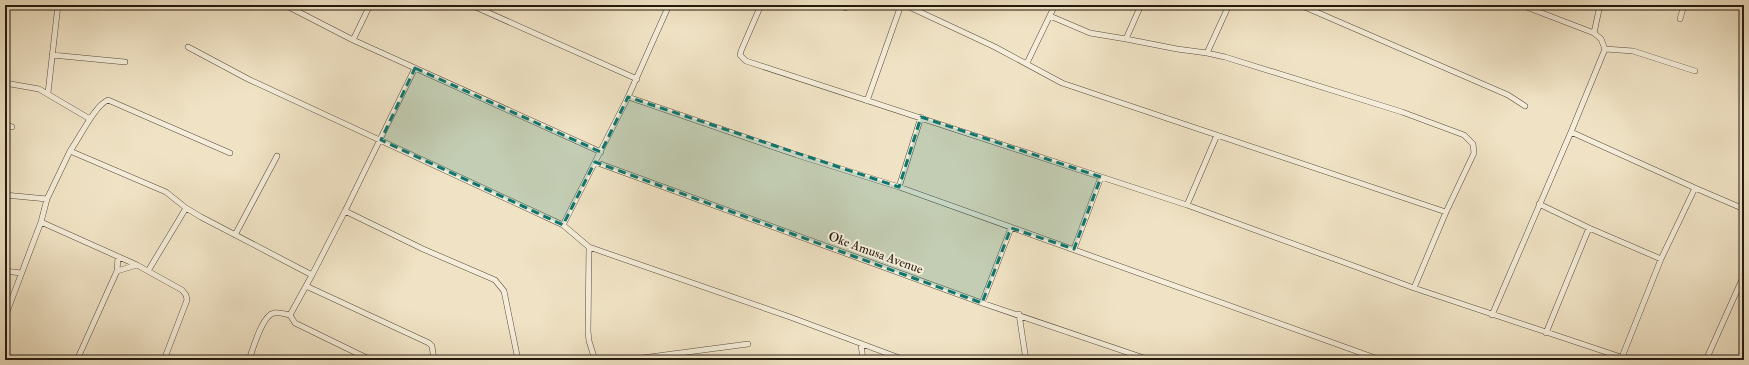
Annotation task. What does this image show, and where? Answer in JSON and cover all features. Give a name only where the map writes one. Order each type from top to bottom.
[{"type":"street","points":[[48,93],[58,5]]},
{"type":"street","points":[[285,5],[353,40],[601,152]]},
{"type":"street","points":[[353,40],[370,5]]},
{"type":"street","points":[[471,5],[637,79]]},
{"type":"street","points":[[761,5],[743,45],[740,55],[742,59],[1188,205],[1414,288],[1630,360]]},
{"type":"street","points":[[867,101],[901,5]]},
{"type":"street","points":[[905,5],[1027,63],[1062,83],[1446,212]]},
{"type":"street","points":[[1027,63],[1055,5]]},
{"type":"street","points":[[1126,39],[1141,5]]},
{"type":"street","points":[[1207,52],[1229,5]]},
{"type":"street","points":[[1300,5],[1508,95],[1525,106]]},
{"type":"street","points":[[1492,315],[1605,49],[1602,40],[1594,33],[1521,5]]},
{"type":"street","points":[[1594,33],[1600,5]]},
{"type":"street","points":[[1680,19],[1684,5]]},
{"type":"street","points":[[1733,5],[1744,9]]},
{"type":"street","points":[[563,225],[637,79],[667,6]]},
{"type":"street","points":[[1050,16],[1090,33],[1177,49],[1207,52],[1402,112],[1464,135],[1473,144],[1474,153],[1446,212],[1414,288]]},
{"type":"street","points":[[188,47],[248,79],[563,225],[589,247],[790,317],[905,360]]},
{"type":"street","points":[[1605,49],[1633,51],[1695,71]]},
{"type":"street","points":[[52,55],[125,62]]},
{"type":"street","points":[[290,315],[381,140],[415,68]]},
{"type":"street","points":[[5,83],[30,86],[48,93],[90,119]]},
{"type":"street","points":[[628,97],[797,155],[899,187],[1381,360]]},
{"type":"street","points":[[5,317],[47,199],[70,151],[90,119],[104,102],[108,100],[230,153]]},
{"type":"street","points":[[899,187],[921,118]]},
{"type":"street","points":[[5,125],[12,127]]},
{"type":"street","points":[[1571,132],[1744,209]]},
{"type":"street","points":[[1188,205],[1217,135]]},
{"type":"street","points":[[70,151],[166,192],[186,208],[312,275]]},
{"type":"street","points":[[236,235],[277,156]]},
{"type":"street","name":"Oke Amusa Avenue","points":[[595,162],[982,302],[1150,360]]},
{"type":"street","points":[[1074,249],[1100,177]]},
{"type":"street","points":[[1622,357],[1660,259],[1695,188]]},
{"type":"street","points":[[5,195],[47,199]]},
{"type":"street","points":[[1539,204],[1588,228],[1660,259]]},
{"type":"street","points":[[148,271],[186,208]]},
{"type":"street","points":[[345,211],[423,249],[495,280],[504,291],[518,360]]},
{"type":"street","points":[[40,222],[137,265],[182,290],[186,295],[185,305],[164,360]]},
{"type":"street","points":[[982,302],[1011,228]]},
{"type":"street","points":[[1546,333],[1588,228]]},
{"type":"street","points":[[589,247],[588,341],[595,360]]},
{"type":"street","points":[[77,360],[117,271],[118,257]]},
{"type":"street","points":[[117,271],[137,265]]},
{"type":"street","points":[[5,271],[21,273]]},
{"type":"street","points":[[1706,360],[1744,275]]},
{"type":"street","points":[[306,286],[429,343],[432,346],[434,360]]},
{"type":"street","points":[[249,360],[263,321],[272,313],[277,312],[290,315],[295,323],[371,360]]},
{"type":"street","points":[[1019,314],[1026,360]]},
{"type":"street","points":[[627,360],[748,344]]},
{"type":"street","points":[[861,344],[863,360]]},
{"type":"highlighted area","points":[[415,68],[601,152],[628,97],[899,187],[921,117],[1101,177],[1074,249],[1011,228],[982,303],[595,162],[563,225],[381,140]]}]
